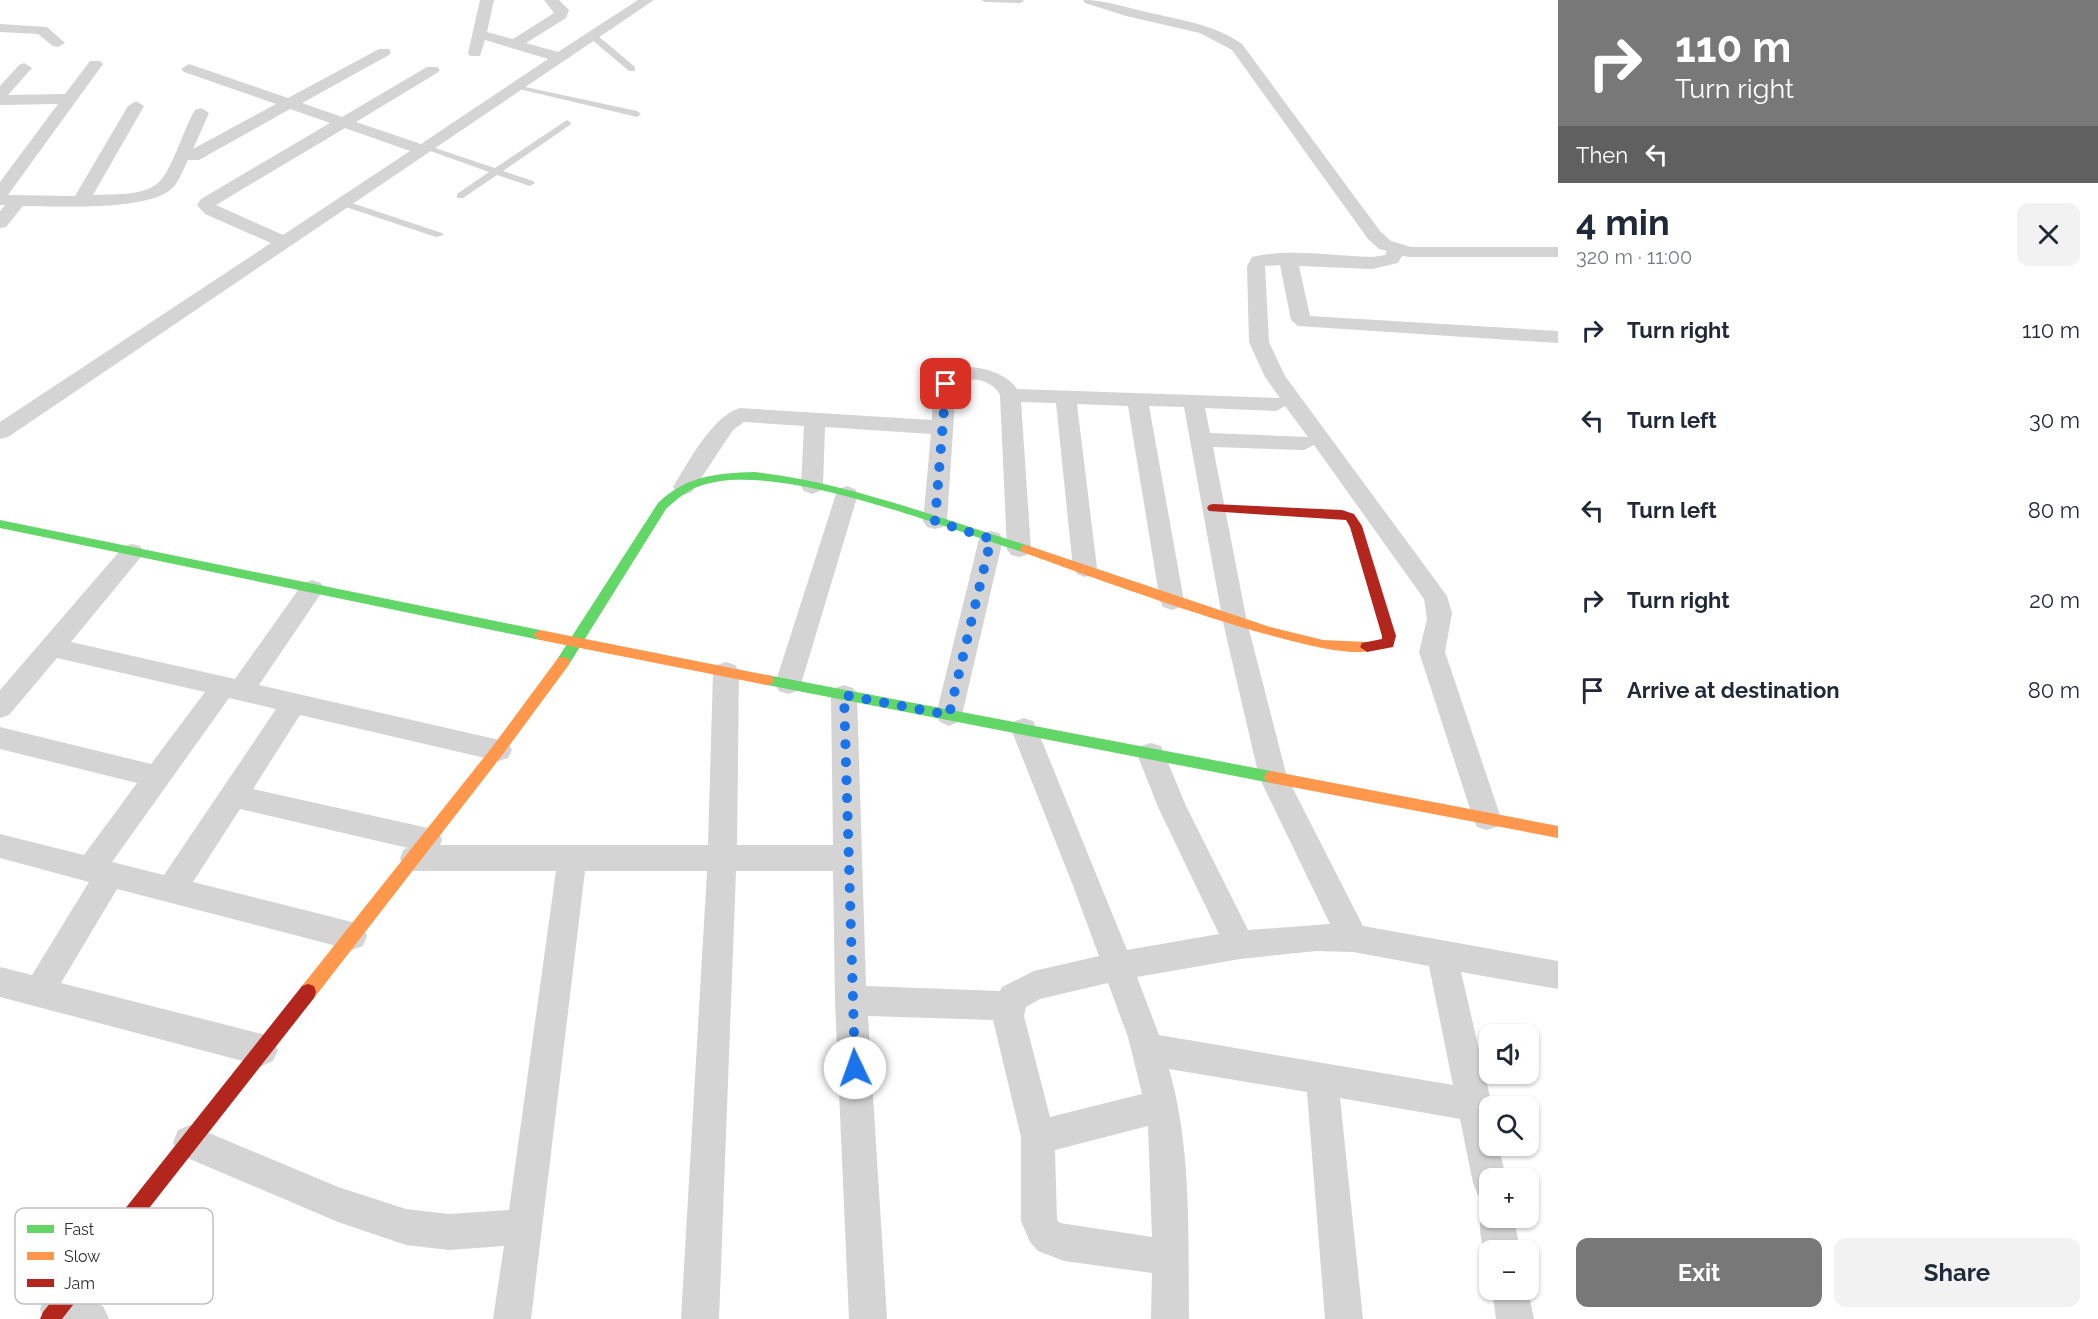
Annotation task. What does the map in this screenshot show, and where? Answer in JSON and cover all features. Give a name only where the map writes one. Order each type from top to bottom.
[{"type":"street","points":[[475,53],[487,0]]},
{"type":"street","points":[[515,44],[561,15],[561,10],[551,0]]},
{"type":"street","points":[[0,432],[647,0]]},
{"type":"street","points":[[1095,1],[1128,12],[1215,33],[1230,41],[1237,47],[1374,235],[1385,245],[1397,250],[1558,252]]},
{"type":"street","points":[[0,28],[42,30],[58,43]]},
{"type":"street","points":[[480,34],[561,58]]},
{"type":"street","points":[[193,156],[384,52]]},
{"type":"street","points":[[0,194],[95,64]]},
{"type":"street","points":[[0,98],[24,68]]},
{"type":"street","points":[[189,69],[424,149]]},
{"type":"street","points":[[285,242],[211,210],[206,205],[432,70]]},
{"type":"street","points":[[0,98],[70,99]]},
{"type":"street","points":[[82,199],[136,106]]},
{"type":"street","points":[[0,200],[140,197],[159,190],[166,185],[201,113]]},
{"type":"street","points":[[0,223],[18,200]]},
{"type":"street","points":[[1397,250],[1391,259],[1372,263],[1268,259],[1259,261],[1256,266],[1259,342],[1282,386],[1435,596],[1441,608],[1441,618],[1431,646],[1432,652],[1487,818]]},
{"type":"street","points":[[1288,260],[1301,320],[1305,322],[1558,337]]},
{"type":"street","points":[[935,521],[945,389],[954,376],[964,374],[997,378],[1009,388],[1010,395],[1019,549]]},
{"type":"street","points":[[1010,395],[1276,404]]},
{"type":"street","points":[[1066,397],[1085,568]]},
{"type":"street","points":[[1137,399],[1173,601]]},
{"type":"street","points":[[1193,401],[1235,622],[1273,777],[1353,938]]},
{"type":"street","points":[[684,487],[725,425],[735,417],[750,414],[942,428]]},
{"type":"street","points":[[812,486],[815,420]]},
{"type":"street","points":[[1201,440],[1304,443]]},
{"type":"street","points":[[143,1208],[190,1142],[498,750],[577,644],[662,506],[675,492],[684,487],[718,478],[744,477],[782,480],[812,486],[847,494],[1085,568],[1235,622],[1298,640],[1357,648],[1379,647],[1388,644],[1389,636],[1356,526],[1350,517],[1342,514],[1213,508]]},
{"type":"street","points":[[788,684],[847,494]]},
{"type":"street","points":[[0,524],[577,644],[1558,832]]},
{"type":"street","points":[[949,715],[991,539]]},
{"type":"street","points":[[0,708],[132,552]]},
{"type":"street","points":[[39,992],[100,872],[157,777],[232,689],[312,589]]},
{"type":"street","points":[[52,647],[498,750]]},
{"type":"street","points":[[700,1319],[722,858],[726,672]]},
{"type":"street","points":[[844,695],[851,1000],[868,1319]]},
{"type":"street","points":[[171,890],[294,703]]},
{"type":"street","points":[[1024,729],[1118,966],[1147,1049],[1165,1124],[1170,1319]]},
{"type":"street","points":[[0,738],[157,777]]},
{"type":"street","points":[[1151,754],[1172,807],[1240,945]]},
{"type":"street","points":[[233,796],[421,849],[572,858],[847,858]]},
{"type":"street","points":[[0,846],[352,936]]},
{"type":"street","points":[[512,1319],[572,858]]},
{"type":"street","points":[[1170,1257],[1064,1244],[1050,1239],[1042,1232],[1039,1221],[1038,1137],[1010,1033],[1009,1006],[1013,998],[1034,986],[1118,966],[1240,945],[1316,937],[1353,938],[1558,975]]},
{"type":"street","points":[[1442,953],[1487,1168]]},
{"type":"street","points":[[0,982],[262,1050]]},
{"type":"street","points":[[851,1000],[1009,1006]]},
{"type":"street","points":[[1147,1049],[1475,1105]]},
{"type":"street","points":[[1322,1079],[1344,1319]]},
{"type":"street","points":[[1038,1137],[1161,1106]]},
{"type":"street","points":[[190,1142],[338,1204],[406,1227],[449,1232],[524,1227]]},
{"type":"street","points":[[1511,1300],[1515,1319]]},
{"type":"lane","points":[[985,0],[1020,1]]},
{"type":"lane","points":[[594,37],[633,69]]},
{"type":"lane","points":[[519,87],[637,114]]},
{"type":"lane","points":[[460,196],[567,123]]},
{"type":"lane","points":[[424,149],[530,183]]},
{"type":"lane","points":[[343,204],[439,235]]},
{"type":"traffic: fast","points":[[563,662],[662,506],[679,491],[700,481],[754,476],[813,485],[872,500],[1026,549]]},
{"type":"traffic: fast","points":[[0,524],[540,635]]},
{"type":"traffic: fast","points":[[767,680],[1271,777]]},
{"type":"traffic: slow","points":[[1026,549],[1269,632],[1323,645],[1367,647]]},
{"type":"traffic: slow","points":[[540,635],[767,680]]},
{"type":"traffic: slow","points":[[308,992],[498,750],[563,662]]},
{"type":"traffic: slow","points":[[1271,777],[1558,832]]},
{"type":"traffic: jam","points":[[1213,508],[1342,514],[1350,517],[1356,526],[1389,636],[1388,643],[1367,647]]},
{"type":"traffic: jam","points":[[138,1208],[308,992]]},
{"type":"traffic: jam","points":[[50,1319],[62,1304]]},
{"type":"route","points":[[855,1068],[851,1000],[844,695],[949,715],[991,539],[935,521],[946,384]]}]
